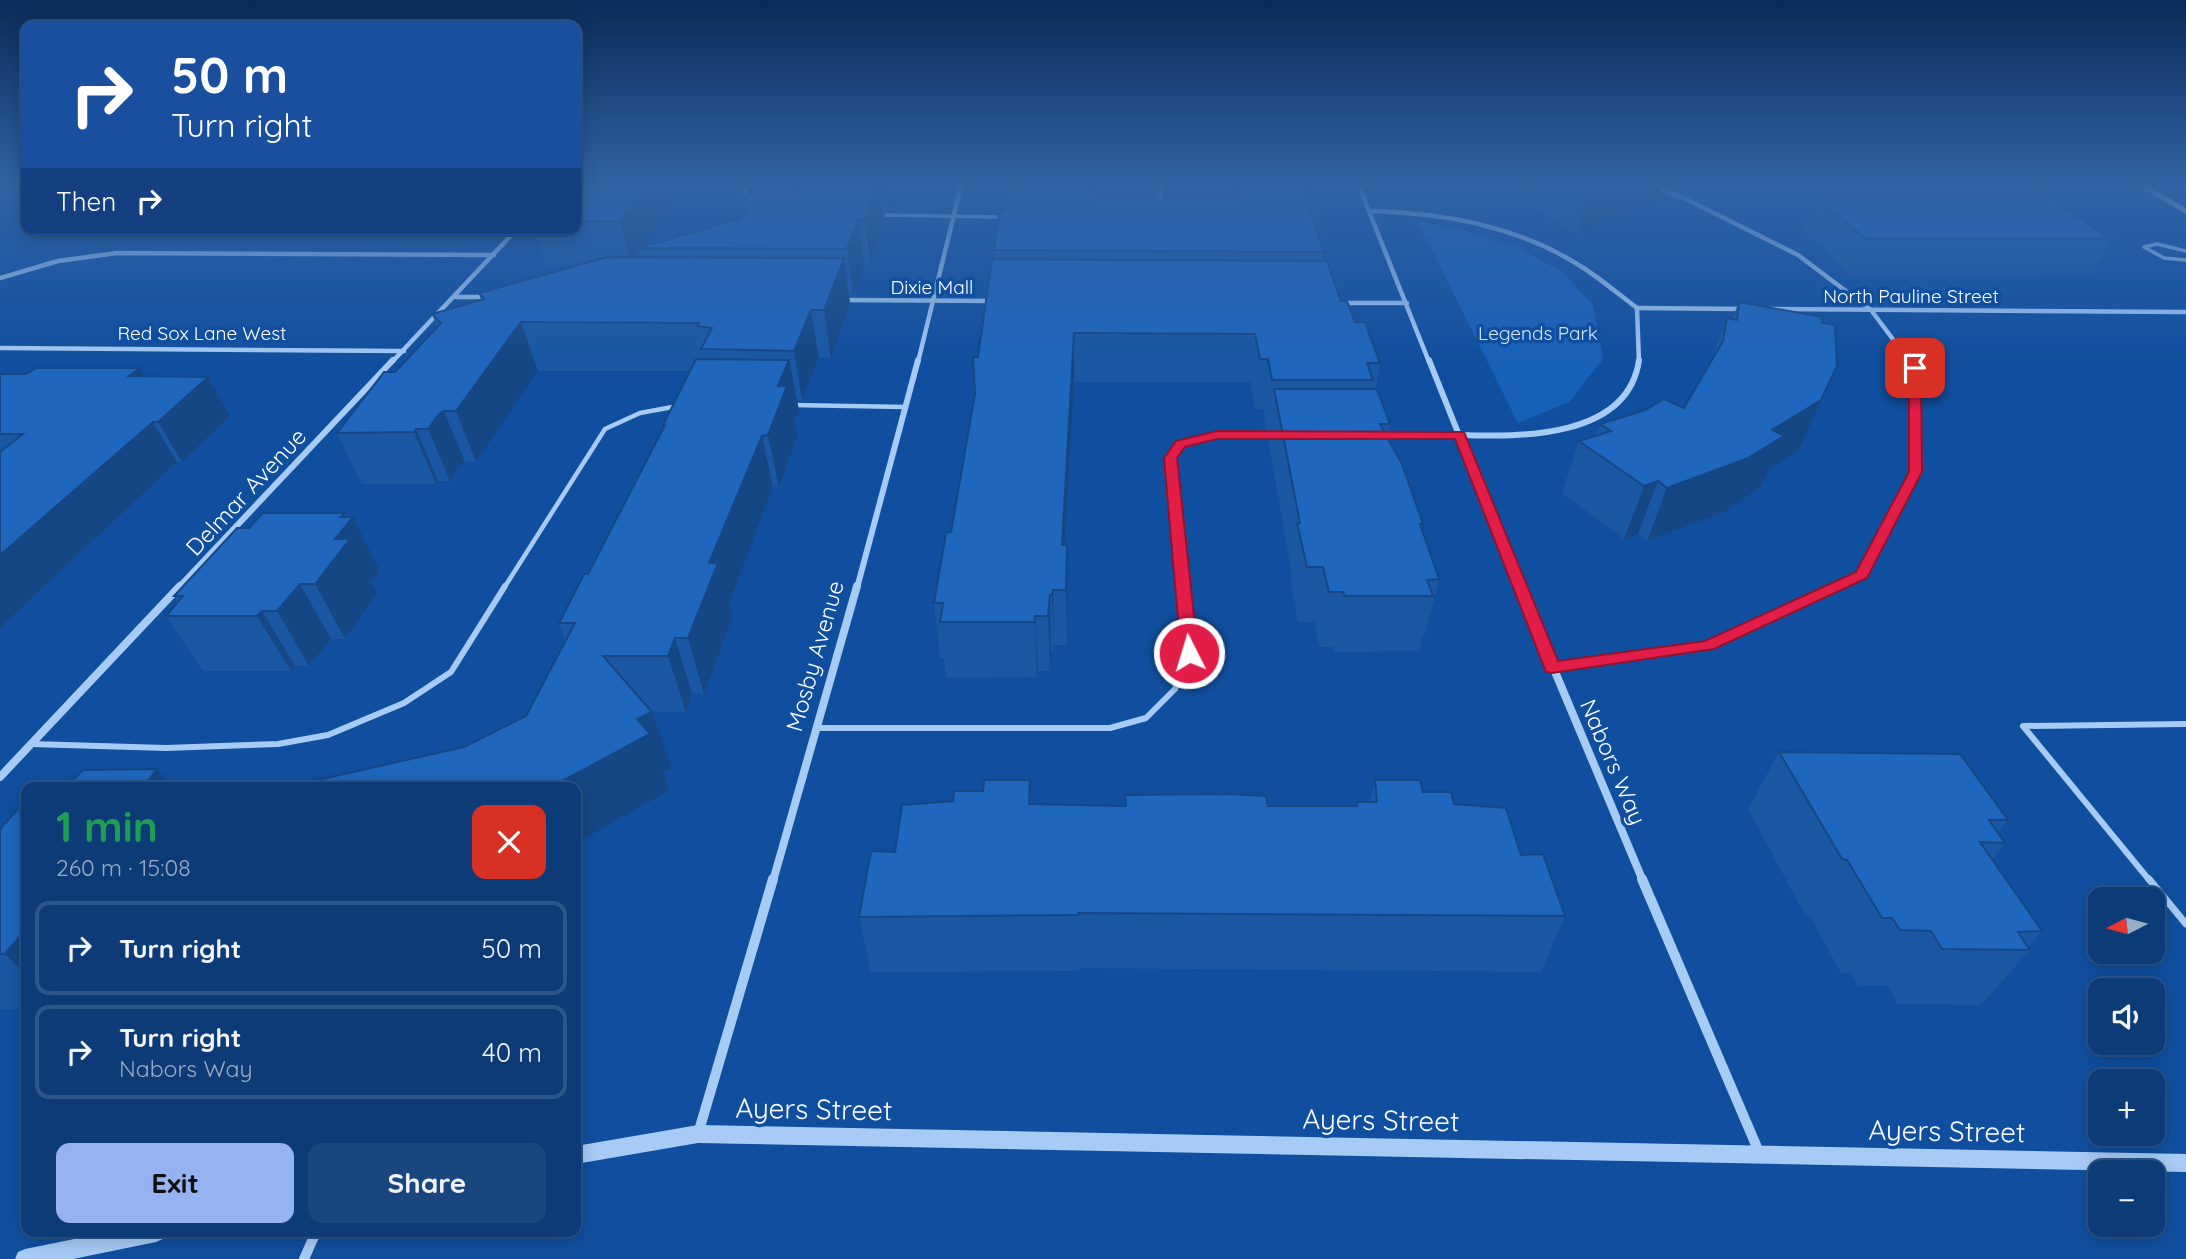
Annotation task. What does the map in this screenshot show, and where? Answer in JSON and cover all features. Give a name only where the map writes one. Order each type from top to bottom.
[{"type":"street","name":"Delmar Avenue","points":[[0,777],[503,245]]},
{"type":"street","name":"Mosby Avenue","points":[[698,1135],[817,728],[947,245]]},
{"type":"street","name":"Nabors Way","points":[[1383,245],[1552,668],[1760,1155]]},
{"type":"street","points":[[1541,245],[1578,264],[1637,308],[1747,309]]},
{"type":"street","points":[[1552,668],[1708,646],[1862,575],[1916,472],[1915,368],[1871,310],[1798,255],[1778,245]]},
{"type":"street","points":[[0,278],[58,261],[117,253],[494,255]]},
{"type":"street","points":[[456,297],[497,297]]},
{"type":"street","name":"Dixie Mall","points":[[839,300],[1004,301]]},
{"type":"street","points":[[1324,303],[1407,303]]},
{"type":"street","points":[[1460,435],[1518,436],[1583,424],[1620,402],[1638,367],[1637,308]]},
{"type":"street","name":"North Pauline Street","points":[[1761,309],[2186,312]]},
{"type":"street","name":"Red Sox Lane West","points":[[0,348],[404,351]]},
{"type":"street","name":"Ayers Street","points":[[581,1154],[698,1135],[2186,1163]]},
{"type":"street","points":[[26,1259],[132,1237]]},
{"type":"street","points":[[304,1259],[314,1237]]},
{"type":"lane","points":[[2154,245],[2144,247],[2149,253],[2161,258],[2186,261]]},
{"type":"lane","points":[[2160,245],[2186,251]]},
{"type":"lane","points":[[790,405],[905,407]]},
{"type":"lane","points":[[31,744],[166,748],[278,744],[328,735],[404,703],[451,672],[604,429],[627,416],[656,408],[681,406]]},
{"type":"lane","points":[[817,728],[1110,728],[1146,718],[1175,689],[1189,653],[1170,458],[1181,444],[1217,435],[1284,435]]},
{"type":"lane","points":[[1379,435],[1460,435]]},
{"type":"lane","points":[[2186,724],[2023,726],[2186,924]]},
{"type":"green space","name":"Legends Park","points":[[1429,245],[1515,246],[1561,271],[1593,305],[1603,359],[1569,402],[1518,423]]},
{"type":"building","points":[[649,245],[849,245],[847,249],[638,248]]},
{"type":"building","points":[[995,245],[1321,245],[1324,252],[994,250]]},
{"type":"building","points":[[607,257],[844,258],[824,310],[811,310],[794,351],[701,349],[712,328],[697,326],[699,323],[521,322],[456,411],[439,414],[428,429],[416,429],[414,432],[337,433],[384,372],[395,372],[441,323],[432,314],[484,299],[479,293]]},
{"type":"building","points":[[992,259],[1327,261],[1341,301],[1347,301],[1355,322],[1365,322],[1380,363],[1367,363],[1373,380],[1272,380],[1268,359],[1260,359],[1255,334],[1074,333],[1062,545],[1067,545],[1066,590],[1053,590],[1048,616],[1035,616],[1035,622],[940,622],[943,603],[934,603],[946,533],[951,532],[975,394],[973,357],[978,357]]},
{"type":"building","points":[[1739,302],[1822,317],[1822,323],[1835,325],[1837,366],[1821,400],[1772,430],[1784,436],[1748,458],[1667,488],[1658,481],[1644,486],[1579,441],[1611,431],[1600,424],[1645,410],[1664,399],[1684,408],[1723,341],[1727,318],[1737,320]]},
{"type":"building","points":[[696,359],[789,360],[778,386],[787,386],[768,435],[762,436],[709,563],[718,563],[688,638],[675,638],[668,656],[603,656],[652,712],[637,719],[650,734],[560,782],[309,782],[464,747],[526,716],[575,623],[559,623],[584,574],[588,574]]},
{"type":"building","points":[[36,368],[140,368],[129,376],[208,377],[0,555],[0,452],[23,434],[0,434],[0,374],[26,374]]},
{"type":"building","points":[[1274,389],[1377,389],[1390,424],[1380,424],[1402,464],[1439,579],[1427,580],[1433,596],[1345,596],[1343,592],[1329,592],[1323,567],[1307,567]]},
{"type":"building","points":[[263,513],[344,513],[341,517],[353,517],[335,539],[350,539],[315,584],[300,584],[277,611],[262,611],[257,616],[166,616],[183,596],[174,596],[237,528],[249,528]]},
{"type":"building","points":[[1779,752],[1960,754],[2008,820],[1989,820],[2005,843],[1980,842],[2042,931],[2018,932],[2030,950],[1942,949],[1931,931],[1900,930],[1892,918],[1882,918],[1847,860],[1842,859]]},
{"type":"building","points":[[157,769],[147,782],[42,782],[72,781],[83,770]]},
{"type":"building","points":[[984,780],[1030,780],[1029,804],[1126,806],[1125,795],[1227,794],[1266,796],[1268,806],[1357,806],[1357,802],[1377,802],[1375,780],[1420,780],[1423,792],[1451,792],[1454,804],[1506,808],[1521,855],[1543,854],[1565,916],[1078,913],[859,917],[871,851],[895,852],[902,805],[953,801],[954,791],[983,791]]},
{"type":"building","points":[[21,806],[21,936],[5,954],[0,954],[0,829]]},
{"type":"route","points":[[1189,653],[1170,458],[1181,444],[1217,435],[1460,435],[1552,668],[1708,646],[1862,575],[1916,472],[1915,368]]}]
